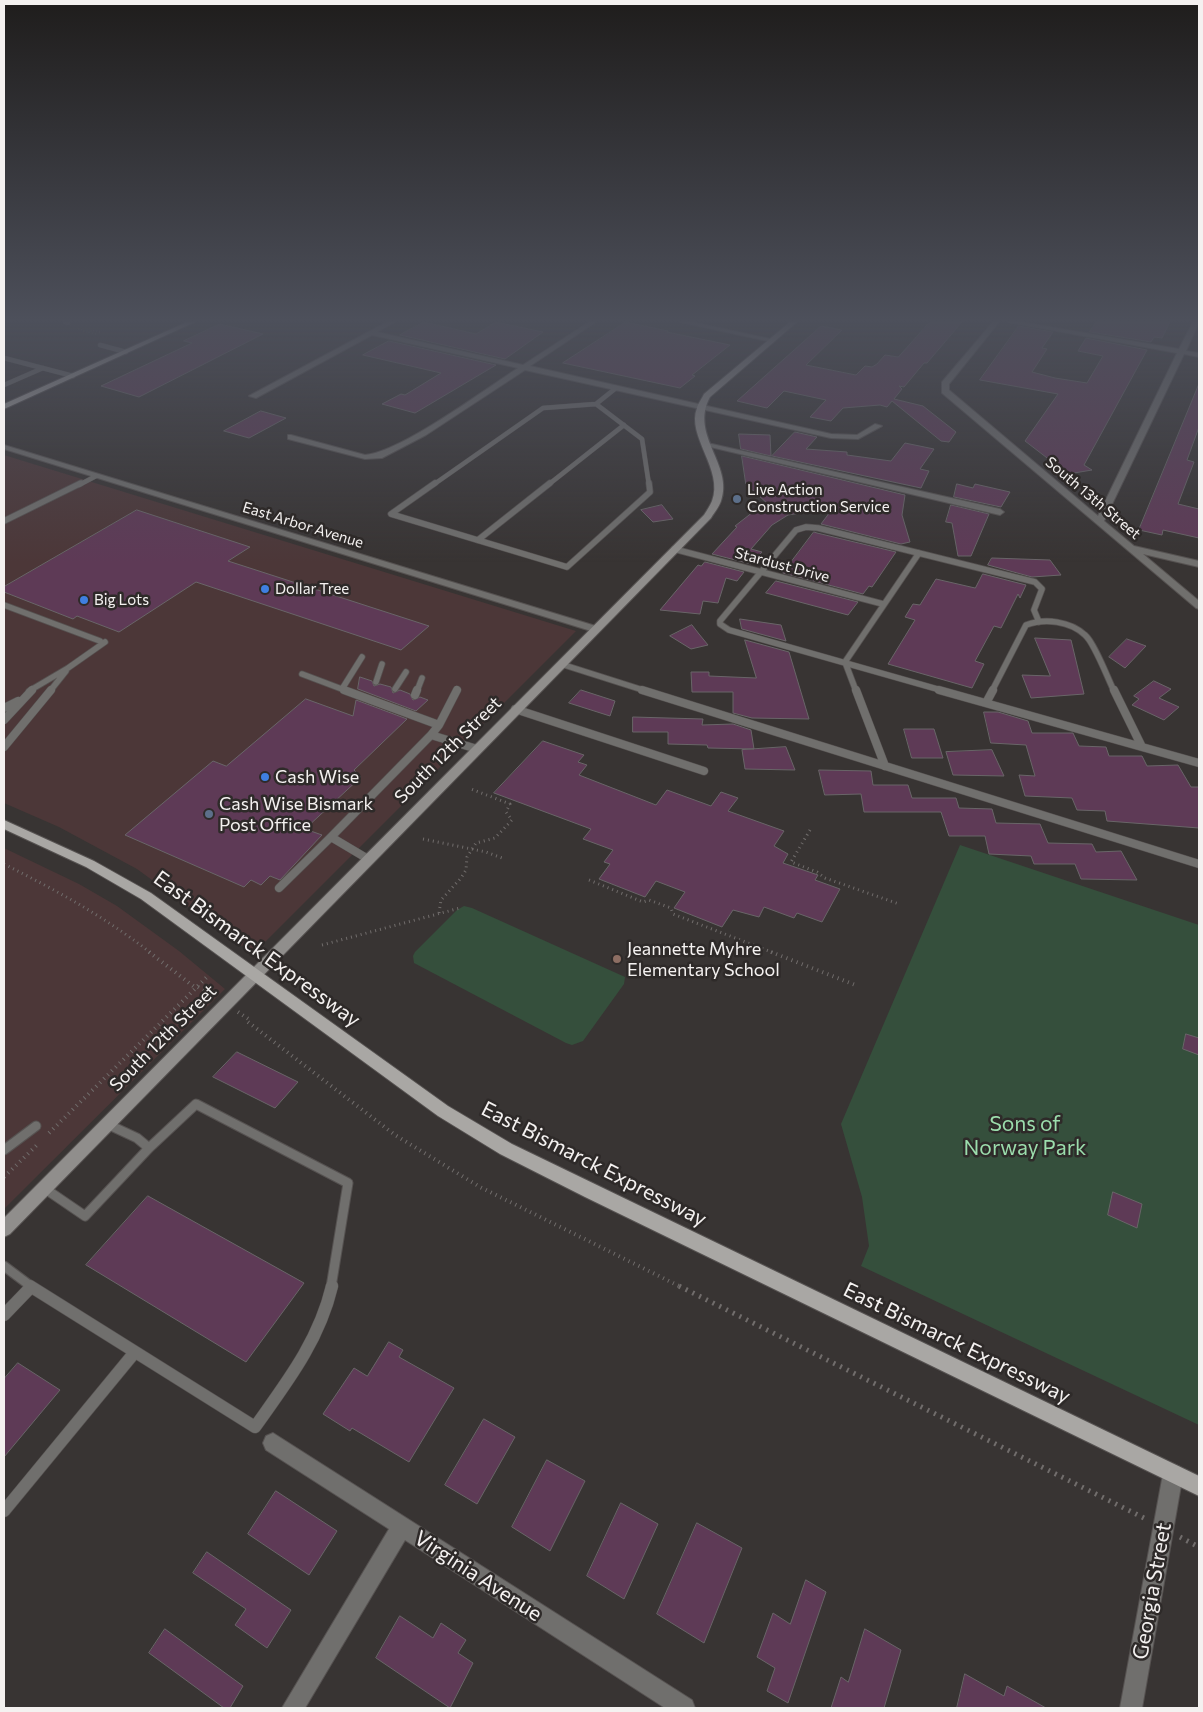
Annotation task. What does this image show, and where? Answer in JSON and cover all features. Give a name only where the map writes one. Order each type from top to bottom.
[{"type":"main road","name":"East Bismarck Expressway","points":[[4,824],[74,856],[123,883],[172,914],[422,1098],[506,1149],[1199,1486]]},
{"type":"street","points":[[290,437],[365,457],[379,456],[423,433],[471,402]]},
{"type":"street","points":[[680,402],[840,437],[858,437],[878,426]]},
{"type":"street","points":[[699,406],[702,402]]},
{"type":"street","name":"South 13th Street","points":[[959,402],[1199,606]]},
{"type":"street","points":[[1099,522],[1157,402]]},
{"type":"street","name":"South 12th Street","points":[[4,1229],[515,709],[708,516],[718,500],[719,483],[698,415],[699,406]]},
{"type":"street","points":[[706,444],[1000,512]]},
{"type":"street","name":"East Arbor Avenue","points":[[4,447],[595,629]]},
{"type":"street","points":[[1131,548],[1199,564]]},
{"type":"street","name":"Virginia Avenue","points":[[273,1443],[684,1708]]},
{"type":"street","name":"Georgia Street","points":[[1131,1708],[1173,1474]]},
{"type":"street","points":[[293,1708],[402,1527]]},
{"type":"lane","points":[[596,404],[642,439],[650,492],[567,567],[391,514],[542,408],[596,404],[599,402]]},
{"type":"lane","points":[[478,540],[624,425]]},
{"type":"lane","points":[[4,521],[96,476]]},
{"type":"lane","points":[[1039,622],[1034,610],[1042,589],[1035,582],[806,527],[796,530],[722,617],[720,624],[729,630],[1199,763]]},
{"type":"lane","name":"Stardust Drive","points":[[674,549],[883,604]]},
{"type":"lane","points":[[845,662],[919,553]]},
{"type":"lane","points":[[4,605],[102,642],[68,668],[39,683],[19,700],[4,708]]},
{"type":"lane","points":[[986,703],[1026,625],[1039,622],[1070,627],[1087,636],[1142,747]]},
{"type":"lane","points":[[342,689],[362,657]]},
{"type":"lane","points":[[845,662],[885,766]]},
{"type":"lane","points":[[376,682],[382,664]]},
{"type":"lane","points":[[561,664],[1199,864]]},
{"type":"lane","points":[[4,747],[68,668]]},
{"type":"lane","points":[[395,689],[406,672]]},
{"type":"lane","points":[[302,674],[409,711],[439,725]]},
{"type":"lane","points":[[415,695],[422,678]]},
{"type":"lane","points":[[279,888],[431,735],[439,725],[457,690]]},
{"type":"lane","points":[[4,720],[19,700]]},
{"type":"lane","points":[[515,709],[704,771]]},
{"type":"lane","points":[[431,735],[477,749]]},
{"type":"lane","points":[[331,837],[368,859]]},
{"type":"lane","points":[[4,1266],[31,1287],[255,1427],[305,1354],[319,1328],[335,1267],[348,1182],[196,1104],[149,1148],[85,1216],[44,1188]]},
{"type":"lane","points":[[107,1124],[137,1138],[149,1148]]},
{"type":"lane","points":[[4,1150],[36,1126]]},
{"type":"lane","points":[[4,1315],[31,1287]]},
{"type":"lane","points":[[4,1511],[134,1352]]},
{"type":"path","points":[[440,913],[438,904],[444,892],[458,882],[465,873],[467,857],[476,843],[495,838],[512,820],[506,812],[510,804],[471,789]]},
{"type":"path","points":[[810,830],[791,862],[817,872],[825,878],[899,904]]},
{"type":"path","points":[[423,839],[472,849],[502,858]]},
{"type":"path","points":[[4,864],[70,896],[112,924],[197,988]]},
{"type":"path","points":[[589,880],[643,902],[649,900],[671,908],[673,914],[858,986]]},
{"type":"path","points":[[322,945],[460,908]]},
{"type":"path","points":[[4,1178],[209,976]]},
{"type":"path","points":[[248,1022],[395,1134],[480,1188],[1129,1511]]},
{"type":"shaded area","points":[[4,455],[576,631],[253,954],[137,869],[59,827],[4,803]]},
{"type":"shaded area","points":[[4,848],[79,884],[117,906],[179,951],[225,989],[4,1209]]},
{"type":"green space","name":"Sons of Norway Park","points":[[960,845],[1199,925],[1199,1425],[861,1266],[869,1246],[862,1197],[841,1124]]},
{"type":"green space","points":[[464,906],[625,977],[624,984],[583,1041],[572,1045],[566,1043],[414,963],[413,956],[415,952],[457,910]]},
{"type":"building","points":[[386,402],[434,402],[415,413],[382,404]]},
{"type":"building","points":[[741,402],[773,402],[767,408]]},
{"type":"building","points":[[824,402],[891,402],[887,407],[880,405],[843,408],[831,421],[810,417]]},
{"type":"building","points":[[893,402],[906,402],[923,406],[956,432],[949,442],[941,441]]},
{"type":"building","points":[[1052,402],[1119,402],[1084,465],[1092,470],[1068,474],[1025,441]]},
{"type":"building","points":[[1192,402],[1199,402],[1199,427],[1187,460],[1194,462],[1178,504],[1199,509],[1199,538],[1163,530],[1162,535],[1139,530]]},
{"type":"building","points":[[261,411],[286,418],[249,438],[224,431]]},
{"type":"building","points":[[795,432],[817,437],[806,449],[847,452],[847,455],[891,461],[905,443],[934,449],[920,469],[929,471],[921,488],[772,456]]},
{"type":"building","points":[[739,434],[770,435],[771,456],[741,449]]},
{"type":"building","points":[[742,456],[905,495],[902,515],[910,542],[901,544],[821,524],[833,508],[788,515],[772,525],[751,549],[762,552],[751,564],[712,554],[737,527],[735,526],[758,508],[769,505],[746,484]]},
{"type":"building","points":[[957,484],[973,488],[975,484],[1010,492],[1001,507],[954,497]]},
{"type":"building","points":[[662,505],[673,519],[653,522],[641,510]]},
{"type":"building","points":[[951,505],[989,514],[971,556],[958,556],[952,523],[946,522]]},
{"type":"building","points":[[137,510],[250,547],[228,561],[429,626],[401,650],[196,582],[119,632],[77,616],[73,619],[4,592],[4,587]]},
{"type":"building","points":[[814,532],[896,552],[872,587],[869,586],[863,594],[783,573]]},
{"type":"building","points":[[992,558],[1050,560],[1061,575],[1032,577],[988,565]]},
{"type":"building","points":[[705,562],[744,572],[737,581],[726,578],[718,603],[703,601],[700,614],[660,610],[698,565],[701,566]]},
{"type":"building","points":[[983,574],[1026,585],[1020,598],[1018,594],[1001,628],[994,626],[975,661],[984,664],[972,688],[888,664],[915,620],[905,617],[913,604],[920,605],[936,579],[975,588]]},
{"type":"building","points":[[776,581],[858,602],[848,615],[766,593]]},
{"type":"building","points":[[740,619],[781,625],[786,641],[742,629]]},
{"type":"building","points":[[692,625],[708,645],[691,649],[670,636]]},
{"type":"building","points":[[1035,638],[1071,640],[1084,694],[1031,698],[1022,675],[1050,676]]},
{"type":"building","points":[[1127,639],[1146,646],[1125,668],[1109,657]]},
{"type":"building","points":[[745,640],[789,652],[809,719],[752,718],[733,713],[733,692],[692,692],[691,672],[709,672],[709,676],[756,678]]},
{"type":"building","points":[[360,677],[372,681],[374,686],[380,684],[391,687],[393,693],[400,690],[410,694],[413,700],[420,697],[428,700],[416,711],[358,689]]},
{"type":"building","points":[[1154,681],[1171,689],[1159,698],[1179,707],[1164,720],[1132,705],[1139,699],[1134,696]]},
{"type":"building","points":[[581,690],[615,701],[610,716],[569,703]]},
{"type":"building","points":[[306,699],[353,716],[356,700],[407,719],[354,770],[361,777],[305,829],[322,835],[280,880],[270,876],[261,885],[251,880],[244,887],[125,835],[213,761],[226,766]]},
{"type":"building","points":[[984,712],[998,712],[1028,721],[1032,733],[1073,733],[1079,746],[1106,747],[1109,756],[1142,756],[1147,766],[1178,765],[1191,787],[1199,787],[1199,828],[1107,821],[1105,811],[1077,810],[1072,798],[1025,796],[1019,775],[1035,776],[1026,745],[991,743]]},
{"type":"building","points":[[633,717],[703,719],[702,725],[733,724],[751,730],[754,749],[708,748],[707,745],[668,744],[668,732],[633,732]]},
{"type":"building","points":[[904,729],[934,729],[943,758],[912,758]]},
{"type":"building","points":[[543,741],[584,755],[578,762],[587,765],[579,775],[656,805],[667,790],[711,806],[721,792],[738,798],[728,811],[784,831],[774,846],[788,854],[783,863],[818,875],[815,880],[840,889],[822,922],[797,913],[794,918],[764,907],[759,917],[733,910],[722,927],[674,908],[685,892],[656,881],[645,897],[599,879],[610,864],[604,862],[613,850],[583,839],[591,829],[494,793]]},
{"type":"building","points":[[786,747],[795,770],[745,769],[742,750]]},
{"type":"building","points":[[992,750],[1004,776],[953,775],[946,752]]},
{"type":"building","points":[[819,770],[871,771],[873,785],[908,785],[912,798],[956,798],[959,808],[992,809],[996,823],[1040,824],[1048,843],[1092,844],[1096,852],[1121,851],[1137,880],[1081,879],[1075,864],[1034,864],[1031,856],[989,854],[985,836],[949,836],[941,812],[864,812],[861,794],[825,795]]},
{"type":"building","points":[[1186,1034],[1199,1038],[1199,1055],[1183,1049]]},
{"type":"building","points":[[237,1052],[298,1082],[275,1108],[213,1077]]},
{"type":"building","points":[[1113,1192],[1142,1204],[1137,1228],[1108,1215]]},
{"type":"building","points":[[148,1196],[304,1283],[246,1362],[86,1265]]},
{"type":"building","points":[[389,1342],[403,1350],[399,1357],[454,1388],[409,1462],[352,1428],[350,1431],[323,1414],[354,1368],[367,1376]]},
{"type":"building","points":[[18,1363],[60,1390],[4,1457],[4,1379]]},
{"type":"building","points":[[484,1419],[515,1437],[477,1504],[445,1485]]},
{"type":"building","points":[[547,1460],[585,1481],[550,1551],[512,1527]]},
{"type":"building","points":[[276,1491],[337,1531],[309,1575],[248,1534]]},
{"type":"building","points":[[621,1503],[658,1524],[624,1599],[587,1576]]},
{"type":"building","points":[[697,1523],[742,1548],[704,1643],[657,1614]]},
{"type":"building","points":[[207,1552],[291,1610],[267,1648],[235,1625],[246,1609],[193,1573]]},
{"type":"building","points":[[806,1580],[826,1592],[788,1703],[767,1691],[775,1668],[757,1657],[773,1613],[790,1624]]},
{"type":"building","points":[[400,1616],[433,1638],[441,1623],[466,1640],[458,1653],[473,1663],[450,1708],[376,1658]]},
{"type":"building","points":[[165,1629],[243,1686],[230,1708],[224,1708],[149,1653]]},
{"type":"building","points":[[865,1629],[901,1650],[884,1708],[831,1708],[841,1677],[848,1682]]},
{"type":"building","points":[[965,1674],[1004,1696],[1007,1686],[1046,1708],[957,1708]]},
{"type":"place","name":"Live Action Construction Service","points":[[737,499]]},
{"type":"place","name":"Dollar Tree","points":[[265,589]]},
{"type":"place","name":"Big Lots","points":[[84,600]]},
{"type":"place","name":"Cash Wise","points":[[265,777]]},
{"type":"place","name":"Cash Wise Bismark Post Office","points":[[209,814]]},
{"type":"place","name":"Jeannette Myhre Elementary School","points":[[617,959]]}]
